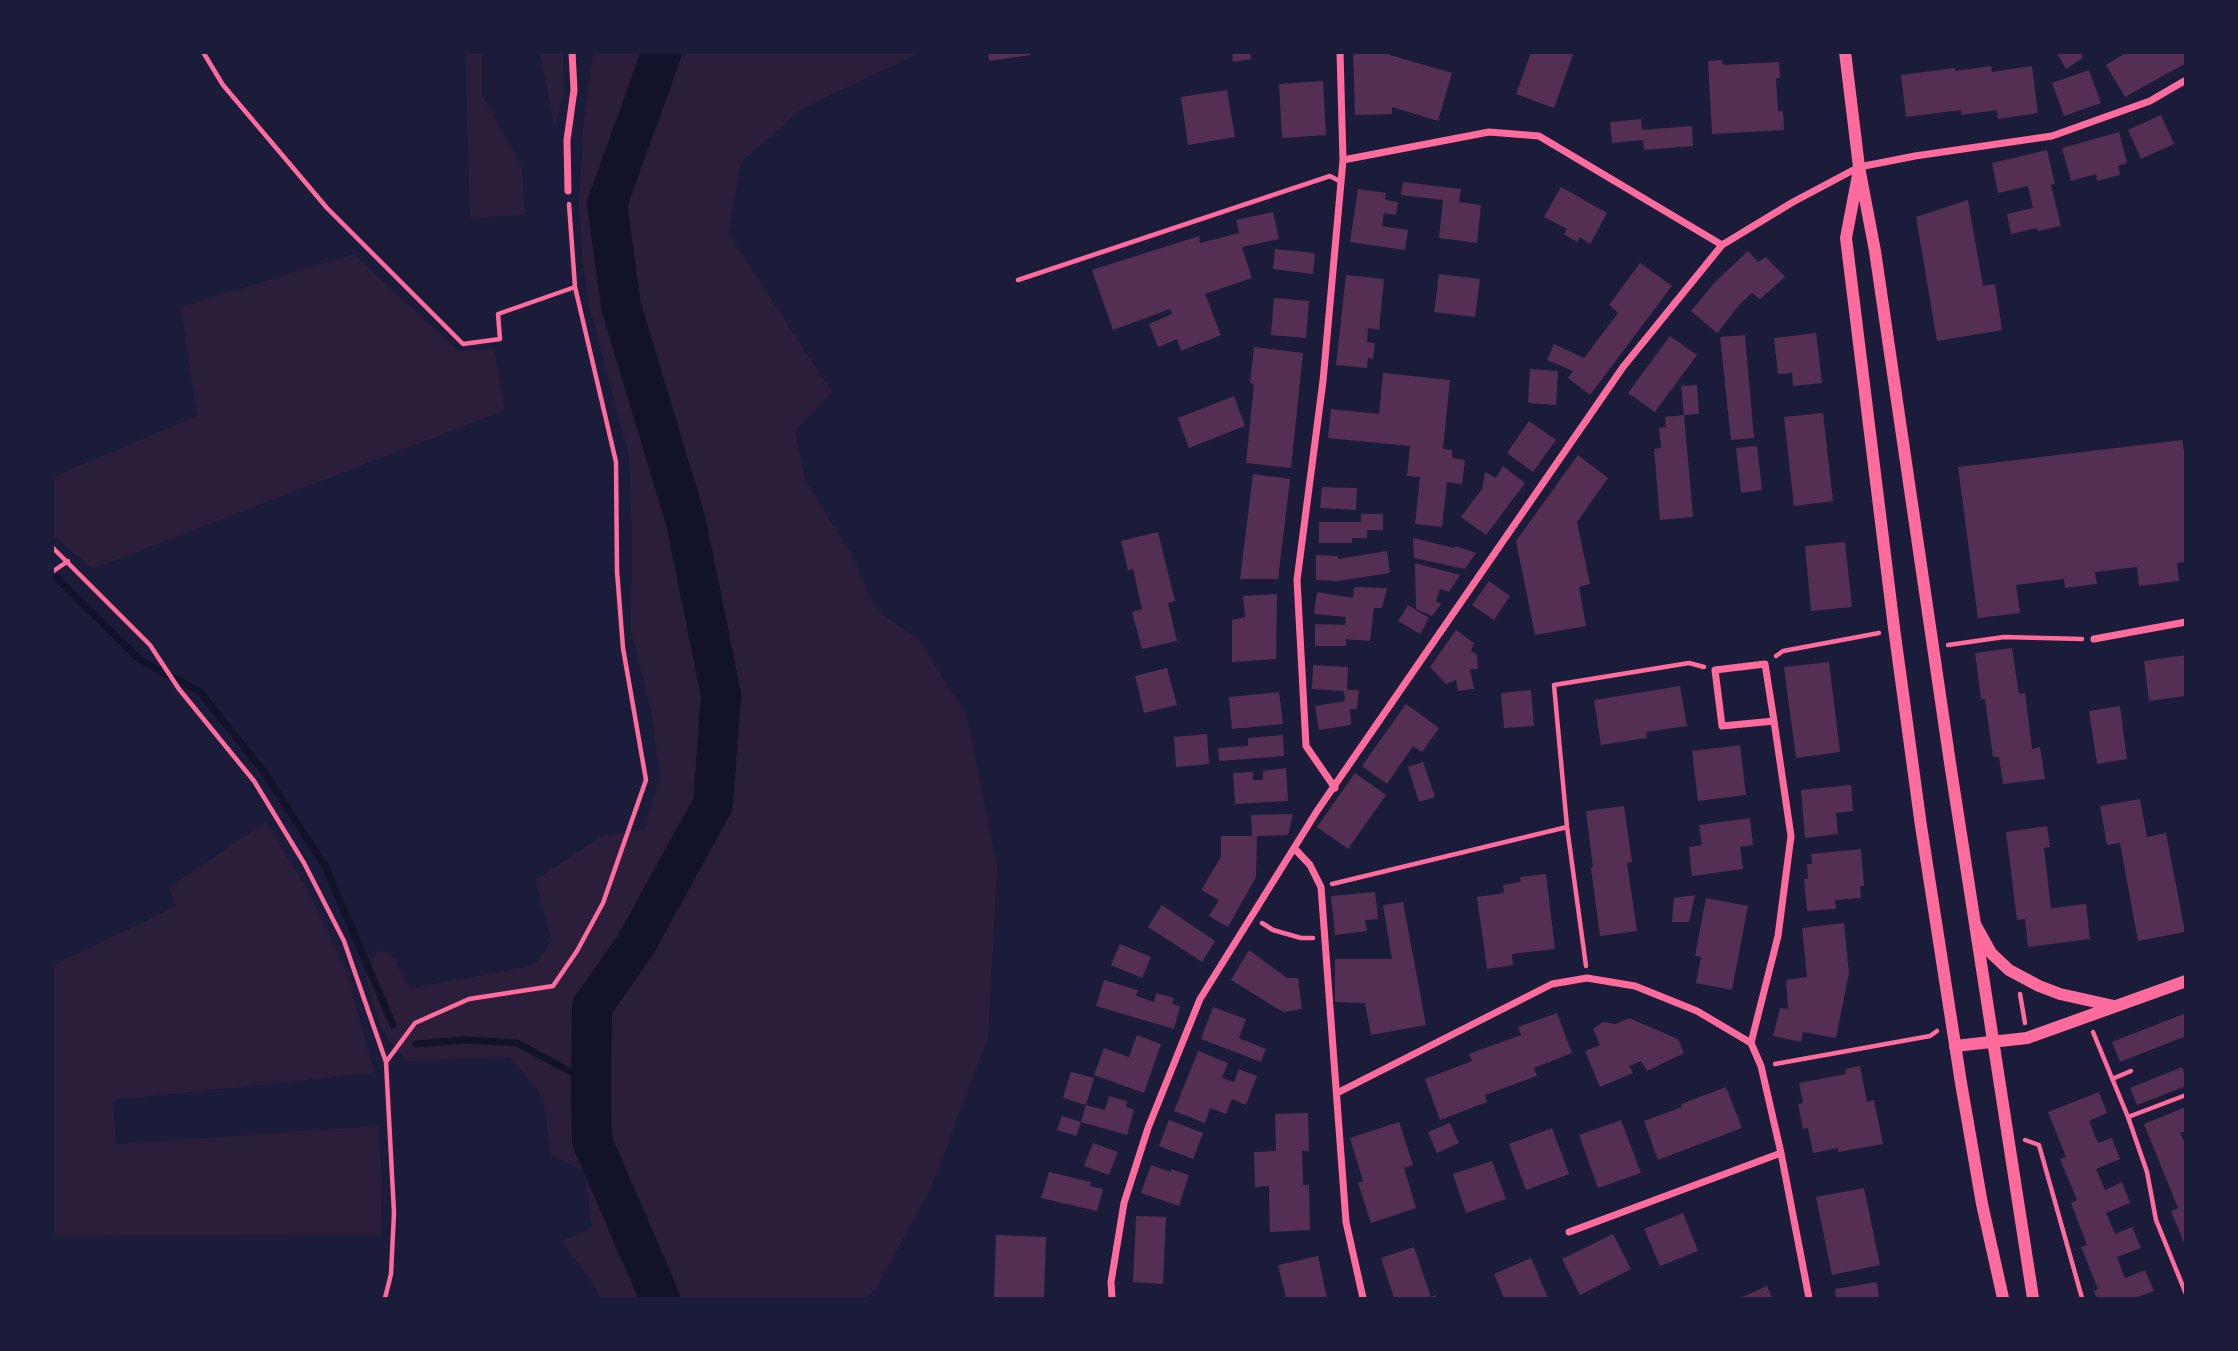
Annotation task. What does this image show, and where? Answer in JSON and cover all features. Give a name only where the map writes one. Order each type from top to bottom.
[{"type":"main road","points":[[1845,52],[1859,167],[1875,251],[2033,1298]]},
{"type":"main road","points":[[1859,167],[1846,238],[1894,628],[1955,1046],[1982,1204],[2003,1298]]},
{"type":"main road","points":[[1975,922],[1991,953],[2009,970],[2060,994],[2114,1006]]},
{"type":"main road","points":[[1955,1046],[2027,1038],[2186,981]]},
{"type":"street","points":[[568,191],[567,140],[574,90],[572,52]]},
{"type":"street","points":[[1335,788],[1306,746],[1297,580],[1323,381],[1343,160],[1340,52]]},
{"type":"street","points":[[1112,1298],[1111,1282],[1124,1203],[1148,1128],[1200,999],[1317,811],[1623,367],[1722,245],[1793,202],[1859,167],[2052,136],[2150,101],[2186,80]]},
{"type":"street","points":[[1343,160],[1489,132],[1539,136],[1722,245]]},
{"type":"street","points":[[2094,639],[2186,622]]},
{"type":"street","points":[[1774,721],[1722,726],[1715,670],[1765,664],[1774,721],[1791,836],[1778,936],[1751,1043],[1760,1066],[1781,1153],[1809,1298]]},
{"type":"street","points":[[1295,849],[1310,865],[1321,887],[1346,1222],[1363,1298]]},
{"type":"street","points":[[1337,1093],[1552,984],[1587,978],[1635,986],[1696,1011],[1751,1043]]},
{"type":"street","points":[[1570,1232],[1781,1153]]},
{"type":"lane","points":[[1018,280],[1330,176],[1341,181]]},
{"type":"path","points":[[203,52],[223,85],[327,208],[463,344],[500,339],[498,314],[575,287]]},
{"type":"path","points":[[386,1062],[415,1023],[469,999],[553,986],[577,951],[604,903],[646,780],[623,648],[617,571],[616,462],[575,287],[568,191]]},
{"type":"path","points":[[52,547],[150,645],[179,689],[254,781],[304,863],[344,941],[386,1062],[394,1213],[391,1274],[385,1298]]},
{"type":"path","points":[[52,572],[68,561]]},
{"type":"path","points":[[1765,664],[1783,651],[1894,628]]},
{"type":"path","points":[[1934,647],[2004,637],[2094,639]]},
{"type":"path","points":[[1587,978],[1567,827],[1555,685],[1689,663],[1715,670]]},
{"type":"path","points":[[1321,887],[1567,827]]},
{"type":"path","points":[[1266,926],[1301,939],[1325,938]]},
{"type":"path","points":[[2026,979],[2019,991],[2027,1038]]},
{"type":"path","points":[[1760,1066],[1930,1036]]},
{"type":"path","points":[[2097,1041],[2128,1117],[2147,1172],[2156,1220],[2186,1294]]},
{"type":"path","points":[[2112,1079],[2131,1071]]},
{"type":"path","points":[[2128,1117],[2186,1095]]},
{"type":"path","points":[[2008,1133],[2039,1145],[2082,1298]]},
{"type":"shaded area","points":[[465,53],[482,53],[482,95],[522,167],[525,215],[470,218]]},
{"type":"shaded area","points":[[540,53],[563,53],[564,89],[555,129]]},
{"type":"shaded area","points":[[593,53],[920,53],[803,108],[741,162],[728,233],[832,392],[795,431],[805,480],[852,555],[875,608],[919,640],[967,716],[997,868],[988,1038],[931,1188],[868,1298],[600,1298],[596,1288],[562,1241],[592,1227],[585,1171],[551,1156],[543,1098],[510,1057],[406,1061],[381,1029],[365,974],[378,950],[391,954],[410,988],[533,966],[552,941],[535,880],[600,837],[644,830],[660,777],[652,716],[631,632],[632,534],[629,456],[589,305],[582,254],[579,202],[584,119]]},
{"type":"shaded area","points":[[354,254],[458,351],[494,349],[505,410],[93,569],[53,536],[53,477],[197,416],[181,307]]},
{"type":"shaded area","points":[[265,822],[305,885],[347,972],[374,1073],[113,1100],[116,1144],[378,1126],[382,1177],[381,1235],[53,1236],[53,965],[175,907],[169,888]]},
{"type":"building","points":[[988,52],[1030,52],[1031,55],[989,61]]},
{"type":"building","points":[[1232,52],[1250,52],[1251,59],[1233,62]]},
{"type":"building","points":[[1353,52],[1390,52],[1390,55],[1452,73],[1438,121],[1392,107],[1392,114],[1355,115]]},
{"type":"building","points":[[1531,52],[1574,52],[1554,108],[1516,94]]},
{"type":"building","points":[[2056,52],[2080,52],[2083,58],[2066,69]]},
{"type":"building","points":[[2127,52],[2186,52],[2186,63],[2125,97],[2106,65]]},
{"type":"building","points":[[1722,60],[1723,65],[1779,62],[1780,78],[1776,78],[1778,111],[1783,111],[1784,130],[1712,134],[1708,61]]},
{"type":"building","points":[[1991,66],[1992,72],[2032,66],[2038,113],[1998,119],[1997,110],[1961,115],[1961,110],[1906,117],[1901,75]]},
{"type":"building","points":[[2089,70],[2101,103],[2064,116],[2052,83]]},
{"type":"building","points":[[1323,81],[1326,135],[1282,138],[1279,84]]},
{"type":"building","points":[[1227,90],[1235,137],[1188,145],[1181,97]]},
{"type":"building","points":[[2161,115],[2174,144],[2141,159],[2128,130]]},
{"type":"building","points":[[1641,119],[1642,130],[1692,126],[1693,146],[1644,150],[1643,140],[1612,143],[1610,122]]},
{"type":"building","points":[[2119,132],[2127,163],[2118,166],[2120,175],[2097,181],[2096,174],[2071,181],[2062,148]]},
{"type":"building","points":[[2047,150],[2055,184],[2051,185],[2061,226],[2011,234],[2007,214],[2033,208],[2028,186],[1998,193],[1992,163]]},
{"type":"building","points":[[1403,182],[1461,189],[1459,202],[1481,205],[1477,243],[1439,238],[1443,200],[1401,195]]},
{"type":"building","points":[[1561,187],[1607,213],[1590,244],[1580,237],[1577,242],[1564,234],[1567,229],[1544,217]]},
{"type":"building","points":[[1358,189],[1386,193],[1385,200],[1398,202],[1396,215],[1384,213],[1382,226],[1408,230],[1405,250],[1350,242]]},
{"type":"building","points":[[1968,200],[1983,286],[1995,284],[2002,330],[1937,341],[1916,217]]},
{"type":"building","points":[[1273,212],[1279,239],[1242,247],[1252,278],[1205,294],[1221,335],[1181,351],[1177,339],[1158,347],[1149,324],[1172,314],[1170,309],[1113,330],[1092,270],[1199,236],[1200,243],[1239,233],[1236,220]]},
{"type":"building","points":[[1275,249],[1315,253],[1313,274],[1273,269]]},
{"type":"building","points":[[1748,251],[1758,262],[1766,257],[1785,277],[1760,299],[1752,293],[1717,333],[1691,311],[1715,282]]},
{"type":"building","points":[[1640,263],[1672,286],[1590,395],[1568,378],[1573,371],[1547,360],[1554,344],[1584,358],[1618,313],[1609,305]]},
{"type":"building","points":[[1439,274],[1480,279],[1475,317],[1434,312]]},
{"type":"building","points":[[1346,275],[1384,279],[1379,330],[1368,328],[1367,342],[1375,343],[1373,359],[1368,358],[1367,368],[1336,365]]},
{"type":"building","points":[[1274,298],[1309,301],[1306,338],[1271,335]]},
{"type":"building","points":[[1816,333],[1822,383],[1793,386],[1792,373],[1778,374],[1774,338]]},
{"type":"building","points":[[1745,335],[1754,438],[1731,440],[1720,337]]},
{"type":"building","points":[[1670,336],[1697,355],[1655,412],[1628,393]]},
{"type":"building","points":[[1254,347],[1303,353],[1291,468],[1246,463],[1254,384],[1250,383]]},
{"type":"building","points":[[1530,369],[1558,371],[1556,405],[1528,403]]},
{"type":"building","points":[[1383,373],[1450,380],[1443,449],[1452,450],[1452,458],[1465,460],[1462,484],[1447,482],[1442,527],[1415,524],[1420,477],[1407,476],[1410,446],[1328,438],[1331,409],[1379,414]]},
{"type":"building","points":[[1697,385],[1699,414],[1684,415],[1681,386]]},
{"type":"building","points":[[1234,396],[1245,426],[1189,448],[1178,418]]},
{"type":"building","points":[[1823,413],[1833,501],[1794,506],[1784,417]]},
{"type":"building","points":[[1684,415],[1693,517],[1660,520],[1654,449],[1661,448],[1659,428],[1666,427],[1665,417]]},
{"type":"building","points":[[1529,421],[1556,440],[1533,472],[1507,453]]},
{"type":"building","points":[[2182,440],[2186,460],[2186,562],[2177,563],[2179,581],[2139,586],[2137,567],[2095,572],[2097,584],[2065,588],[2064,579],[2016,585],[2020,613],[1978,618],[1958,467]]},
{"type":"building","points":[[1757,446],[1762,490],[1741,493],[1736,448]]},
{"type":"building","points":[[1578,455],[1608,478],[1577,522],[1590,584],[1579,587],[1586,626],[1535,635],[1516,541]]},
{"type":"building","points":[[1503,466],[1525,483],[1486,535],[1461,517],[1482,489],[1485,472],[1496,478]]},
{"type":"building","points":[[1253,474],[1290,479],[1278,579],[1240,579]]},
{"type":"building","points":[[1322,487],[1357,488],[1356,510],[1320,508]]},
{"type":"building","points":[[1361,514],[1383,514],[1383,530],[1367,530],[1367,538],[1352,538],[1352,543],[1319,543],[1319,522],[1361,522]]},
{"type":"building","points":[[1158,532],[1175,601],[1168,603],[1177,641],[1142,649],[1132,612],[1142,609],[1133,569],[1128,570],[1121,541]]},
{"type":"building","points":[[1413,538],[1476,553],[1465,569],[1414,558]]},
{"type":"building","points":[[1845,542],[1852,607],[1811,611],[1805,546]]},
{"type":"building","points":[[1387,551],[1390,573],[1338,581],[1316,580],[1316,555],[1338,556],[1338,559]]},
{"type":"building","points":[[1415,563],[1460,575],[1449,592],[1440,589],[1436,601],[1441,604],[1432,616],[1416,609]]},
{"type":"building","points":[[1489,581],[1510,596],[1494,620],[1472,605]]},
{"type":"building","points":[[1354,587],[1387,588],[1382,608],[1374,608],[1370,641],[1346,639],[1346,646],[1315,646],[1315,624],[1345,625],[1346,617],[1314,614],[1317,592],[1353,598]]},
{"type":"building","points":[[1277,594],[1276,659],[1232,662],[1232,620],[1245,617],[1243,596]]},
{"type":"building","points":[[1408,605],[1429,618],[1420,634],[1398,621]]},
{"type":"building","points":[[1456,630],[1474,643],[1471,651],[1477,655],[1478,669],[1470,669],[1474,689],[1458,691],[1456,680],[1446,684],[1430,667]]},
{"type":"building","points":[[2012,648],[2019,694],[2025,693],[2032,749],[2040,747],[2045,779],[2003,784],[1999,757],[1993,757],[1975,653]]},
{"type":"building","points":[[2186,655],[2186,696],[2149,701],[2144,661]]},
{"type":"building","points":[[1829,662],[1840,752],[1796,758],[1784,667]]},
{"type":"building","points":[[1313,665],[1348,667],[1347,690],[1359,690],[1357,709],[1350,709],[1351,725],[1319,730],[1315,706],[1345,701],[1344,691],[1312,689]]},
{"type":"building","points":[[1167,668],[1177,705],[1144,713],[1135,676]]},
{"type":"building","points":[[1680,686],[1687,726],[1646,732],[1647,738],[1601,745],[1594,700]]},
{"type":"building","points":[[1531,690],[1534,726],[1504,728],[1501,693]]},
{"type":"building","points":[[1279,692],[1283,724],[1232,729],[1229,697]]},
{"type":"building","points":[[1406,704],[1439,728],[1422,752],[1413,746],[1387,784],[1362,766]]},
{"type":"building","points":[[2120,706],[2127,759],[2097,764],[2089,711]]},
{"type":"building","points":[[1207,734],[1209,764],[1176,767],[1174,737]]},
{"type":"building","points":[[1283,735],[1284,756],[1219,761],[1218,748],[1248,746],[1248,738]]},
{"type":"building","points":[[1740,745],[1746,795],[1698,801],[1692,751]]},
{"type":"building","points":[[1423,762],[1435,797],[1419,802],[1408,767]]},
{"type":"building","points":[[1286,768],[1288,801],[1235,804],[1233,773],[1253,772],[1253,780],[1263,780],[1263,771]]},
{"type":"building","points":[[1355,773],[1386,795],[1348,849],[1317,827]]},
{"type":"building","points":[[1851,785],[1853,811],[1836,813],[1838,834],[1805,838],[1801,790]]},
{"type":"building","points":[[2140,799],[2147,837],[2166,833],[2185,932],[2138,941],[2120,843],[2107,845],[2100,806]]},
{"type":"building","points":[[1624,806],[1632,862],[1627,863],[1637,931],[1600,936],[1586,811]]},
{"type":"building","points":[[1293,814],[1288,835],[1257,836],[1256,877],[1228,927],[1209,916],[1219,900],[1201,890],[1221,857],[1221,836],[1252,836],[1251,815]]},
{"type":"building","points":[[1750,818],[1753,845],[1740,847],[1743,869],[1692,876],[1689,847],[1702,845],[1699,825]]},
{"type":"building","points":[[2047,826],[2050,847],[2044,848],[2051,908],[2086,904],[2090,939],[2028,947],[2025,919],[2017,920],[2006,832]]},
{"type":"building","points":[[1861,849],[1864,886],[1860,886],[1861,898],[1835,900],[1836,909],[1807,911],[1804,879],[1808,879],[1807,864],[1812,864],[1811,854]]},
{"type":"building","points":[[1546,874],[1555,949],[1512,954],[1513,965],[1487,969],[1477,897],[1504,893],[1503,885],[1521,882],[1520,877]]},
{"type":"building","points":[[1375,892],[1378,919],[1365,920],[1367,931],[1335,935],[1331,896]]},
{"type":"building","points":[[1695,895],[1689,922],[1672,922],[1674,898]]},
{"type":"building","points":[[1706,898],[1748,906],[1732,990],[1696,983],[1701,957],[1695,956]]},
{"type":"building","points":[[1403,902],[1426,1025],[1371,1035],[1365,1003],[1335,1002],[1335,959],[1392,959],[1383,905]]},
{"type":"building","points":[[1162,905],[1215,941],[1202,962],[1148,927]]},
{"type":"building","points":[[1844,923],[1849,973],[1836,1038],[1803,1032],[1801,1042],[1773,1036],[1780,1008],[1788,1009],[1786,980],[1807,977],[1802,928]]},
{"type":"building","points":[[1120,944],[1151,957],[1142,978],[1111,965]]},
{"type":"building","points":[[1249,950],[1287,978],[1298,978],[1302,1009],[1283,1012],[1231,980]]},
{"type":"building","points":[[1104,980],[1138,990],[1136,996],[1154,1002],[1156,993],[1174,998],[1172,1004],[1180,1006],[1174,1029],[1096,1006]]},
{"type":"building","points":[[1213,1007],[1246,1019],[1239,1038],[1266,1049],[1261,1062],[1201,1039]]},
{"type":"building","points":[[1557,1013],[1572,1053],[1534,1068],[1537,1076],[1485,1095],[1487,1102],[1440,1120],[1425,1079],[1472,1061],[1469,1054],[1521,1035],[1518,1027]]},
{"type":"building","points":[[2186,1013],[2186,1036],[2120,1062],[2112,1042]]},
{"type":"building","points":[[1629,1018],[1678,1039],[1684,1053],[1647,1071],[1641,1061],[1629,1066],[1633,1073],[1600,1087],[1585,1051],[1600,1045],[1593,1029],[1603,1022],[1616,1024]]},
{"type":"building","points":[[1137,1035],[1161,1044],[1144,1093],[1094,1075],[1104,1048],[1129,1057]]},
{"type":"building","points":[[1198,1051],[1228,1063],[1222,1078],[1234,1082],[1239,1069],[1257,1076],[1246,1105],[1232,1099],[1226,1114],[1210,1108],[1205,1123],[1174,1111]]},
{"type":"building","points":[[1860,1066],[1867,1102],[1874,1100],[1883,1144],[1838,1152],[1838,1148],[1813,1153],[1808,1128],[1803,1129],[1798,1104],[1803,1103],[1799,1083],[1846,1074],[1845,1069]]},
{"type":"building","points":[[2182,1067],[2186,1086],[2137,1105],[2130,1088]]},
{"type":"building","points":[[1071,1072],[1094,1078],[1086,1105],[1063,1098]]},
{"type":"building","points":[[1726,1087],[1742,1128],[1658,1160],[1644,1121]]},
{"type":"building","points":[[2099,1092],[2107,1113],[2089,1121],[2098,1143],[2112,1138],[2120,1159],[2096,1169],[2105,1190],[2122,1182],[2130,1203],[2106,1213],[2115,1234],[2132,1227],[2141,1248],[2117,1257],[2125,1278],[2145,1270],[2154,1291],[2135,1298],[2097,1298],[2094,1291],[2098,1289],[2081,1247],[2087,1245],[2071,1203],[2077,1200],[2060,1159],[2066,1157],[2048,1112]]},
{"type":"building","points":[[1109,1096],[1127,1101],[1126,1107],[1134,1110],[1127,1135],[1081,1122],[1086,1105],[1105,1110]]},
{"type":"building","points":[[2186,1107],[2186,1131],[2180,1133],[2186,1145],[2185,1245],[2171,1211],[2178,1208],[2144,1124]]},
{"type":"building","points":[[1308,1113],[1309,1151],[1302,1151],[1303,1185],[1309,1185],[1310,1230],[1270,1232],[1269,1186],[1255,1187],[1254,1152],[1276,1151],[1275,1114]]},
{"type":"building","points":[[1062,1116],[1081,1122],[1076,1136],[1057,1130]]},
{"type":"building","points":[[1169,1120],[1203,1133],[1193,1159],[1159,1146]]},
{"type":"building","points":[[1621,1120],[1641,1173],[1598,1188],[1579,1135]]},
{"type":"building","points":[[1399,1122],[1413,1165],[1404,1168],[1416,1208],[1371,1223],[1358,1183],[1363,1181],[1350,1138]]},
{"type":"building","points":[[1450,1123],[1459,1143],[1437,1153],[1428,1132]]},
{"type":"building","points":[[1552,1128],[1569,1174],[1526,1190],[1509,1144]]},
{"type":"building","points":[[1093,1143],[1118,1152],[1109,1175],[1084,1166]]},
{"type":"building","points":[[1492,1161],[1506,1199],[1466,1213],[1453,1174]]},
{"type":"building","points":[[1151,1165],[1189,1175],[1179,1206],[1141,1193]]},
{"type":"building","points":[[1049,1172],[1091,1182],[1090,1186],[1103,1189],[1097,1211],[1041,1198]]},
{"type":"building","points":[[1864,1188],[1880,1265],[1832,1275],[1816,1197]]},
{"type":"building","points":[[1683,1213],[1698,1251],[1660,1266],[1644,1229]]},
{"type":"building","points":[[1136,1216],[1166,1217],[1163,1284],[1133,1282]]},
{"type":"building","points":[[1613,1234],[1631,1269],[1580,1295],[1562,1259]]},
{"type":"building","points":[[996,1235],[1046,1237],[1044,1298],[994,1298]]},
{"type":"building","points":[[1414,1247],[1431,1297],[1436,1295],[1437,1298],[1394,1298],[1381,1258]]},
{"type":"building","points":[[1318,1256],[1327,1298],[1286,1298],[1278,1265]]},
{"type":"building","points":[[1531,1258],[1548,1298],[1504,1298],[1494,1274]]},
{"type":"building","points":[[1877,1282],[1879,1298],[1836,1298],[1835,1289]]},
{"type":"building","points":[[1767,1286],[1772,1298],[1740,1298]]},
{"type":"waterway","points":[[660,1298],[592,1141],[591,1092],[592,1007],[636,944],[713,804],[721,695],[686,522],[621,306],[607,204],[662,52]]},
{"type":"waterway","points":[[57,578],[140,660],[200,692],[264,772],[325,866],[393,1025]]},
{"type":"waterway","points":[[416,1044],[464,1040],[517,1043],[571,1072],[591,1092]]}]
